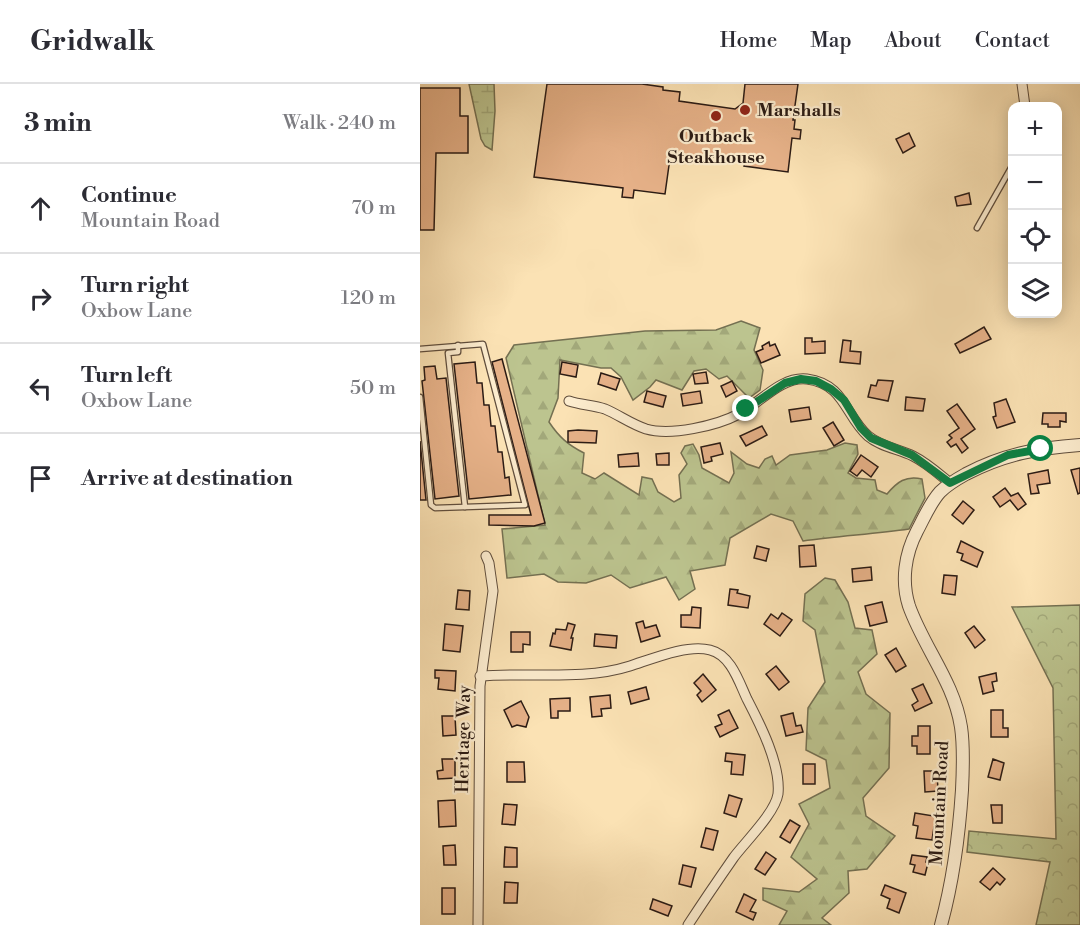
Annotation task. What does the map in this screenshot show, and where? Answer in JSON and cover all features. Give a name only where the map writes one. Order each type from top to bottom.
[{"type":"street","points":[[1022,84],[1024,102]]},
{"type":"street","points":[[569,401],[607,410],[651,430],[688,429],[727,419],[785,383],[808,379],[837,393],[844,400],[861,428],[871,438],[912,455],[950,483]]},
{"type":"street","name":"Mountain Road","points":[[941,925],[952,882],[960,819],[963,768],[961,727],[947,681],[909,604],[905,571],[907,552],[940,493],[950,483],[1008,455],[1041,449],[1080,446]]},
{"type":"street","name":"Heritage Way","points":[[478,925],[480,676],[492,603],[492,580],[486,556]]},
{"type":"street","points":[[480,676],[510,673],[607,672],[673,653],[698,649],[717,653],[729,664],[755,715],[773,758],[778,795],[771,809],[688,925]]},
{"type":"lane","points":[[977,228],[1008,173]]},
{"type":"lane","points":[[420,348],[483,344],[525,505],[435,508],[431,505],[420,397]]},
{"type":"lane","points":[[458,345],[459,352],[448,353],[465,507]]},
{"type":"green space","points":[[469,84],[494,84],[495,111],[492,150],[485,146],[481,139]]},
{"type":"green space","points":[[741,321],[760,328],[754,350],[763,370],[760,390],[749,398],[727,376],[719,379],[706,369],[694,371],[682,390],[656,380],[633,400],[621,377],[611,368],[560,360],[558,398],[549,422],[564,440],[584,453],[582,473],[595,479],[604,473],[639,495],[642,477],[652,479],[658,492],[674,502],[681,498],[679,475],[687,464],[681,453],[685,446],[693,444],[702,468],[729,483],[734,473],[731,452],[747,464],[759,468],[765,459],[772,456],[776,465],[790,455],[827,450],[845,443],[857,445],[858,454],[848,473],[856,478],[875,480],[877,490],[887,494],[902,480],[922,479],[925,498],[909,529],[803,541],[793,521],[771,514],[730,538],[725,565],[690,571],[695,589],[679,600],[666,577],[630,588],[611,575],[586,583],[558,582],[544,574],[507,578],[502,529],[545,525],[506,358],[514,345],[645,331],[716,330]]},
{"type":"green space","points":[[825,578],[835,580],[848,602],[855,628],[872,630],[877,654],[858,672],[866,694],[890,713],[889,768],[863,798],[866,816],[895,836],[867,869],[848,871],[849,893],[822,918],[831,925],[779,925],[787,911],[763,900],[763,888],[799,892],[817,879],[791,857],[809,824],[799,804],[830,788],[826,760],[806,750],[808,708],[825,682],[815,630],[803,621],[805,594]]},
{"type":"green space","points":[[1080,605],[1080,925],[1036,925],[1050,862],[967,852],[969,831],[1056,839],[1053,688],[1012,607]]},
{"type":"building","points":[[547,84],[642,84],[680,92],[679,101],[735,109],[743,103],[745,84],[798,84],[793,120],[795,120],[794,129],[801,130],[800,139],[792,138],[788,172],[744,166],[745,161],[712,157],[711,164],[670,158],[665,194],[634,190],[633,198],[622,197],[623,188],[534,177]]},
{"type":"building","points":[[420,88],[460,88],[460,116],[468,116],[468,153],[436,153],[434,230],[420,230]]},
{"type":"building","points":[[909,133],[915,146],[903,153],[896,139]]},
{"type":"building","points":[[969,193],[971,204],[957,206],[955,197]]},
{"type":"building","points":[[984,327],[991,339],[960,353],[955,344]]},
{"type":"building","points":[[805,338],[812,338],[812,342],[825,341],[825,353],[805,354]]},
{"type":"building","points":[[843,340],[851,341],[850,351],[861,352],[860,364],[840,362]]},
{"type":"building","points":[[769,342],[770,346],[775,344],[780,355],[761,363],[756,352],[763,349],[762,346]]},
{"type":"building","points":[[502,359],[545,523],[534,526],[489,525],[489,515],[531,515],[492,362]]},
{"type":"building","points":[[475,362],[477,383],[482,383],[484,405],[489,405],[491,426],[495,426],[498,452],[502,452],[505,478],[509,477],[511,495],[469,499],[454,364]]},
{"type":"building","points":[[562,362],[578,365],[576,377],[560,374]]},
{"type":"building","points":[[435,366],[437,379],[446,378],[459,496],[435,499],[422,381],[425,380],[424,367]]},
{"type":"building","points":[[706,372],[708,383],[695,384],[693,374]]},
{"type":"building","points":[[601,373],[620,379],[616,390],[598,384]]},
{"type":"building","points":[[878,380],[893,381],[888,401],[868,397],[871,385],[876,386]]},
{"type":"building","points":[[732,381],[737,391],[726,397],[721,386]]},
{"type":"building","points":[[647,391],[666,396],[663,407],[644,402]]},
{"type":"building","points":[[700,391],[702,403],[683,406],[681,394]]},
{"type":"building","points":[[906,397],[925,399],[923,411],[905,410]]},
{"type":"building","points":[[1006,399],[1015,422],[997,428],[993,417],[996,416],[994,403]]},
{"type":"building","points":[[957,404],[975,429],[961,439],[968,448],[962,453],[956,444],[951,447],[947,442],[952,438],[949,435],[959,428],[947,411]]},
{"type":"building","points":[[809,407],[811,419],[791,422],[789,410]]},
{"type":"building","points":[[1043,413],[1066,413],[1066,422],[1060,421],[1060,427],[1048,427],[1048,424],[1042,424]]},
{"type":"building","points":[[833,422],[844,440],[834,446],[823,428]]},
{"type":"building","points":[[762,426],[767,435],[746,446],[740,436]]},
{"type":"building","points":[[568,431],[597,431],[596,443],[568,442]]},
{"type":"building","points":[[420,441],[426,500],[420,500]]},
{"type":"building","points":[[720,443],[723,454],[711,457],[712,461],[704,463],[701,447]]},
{"type":"building","points":[[638,453],[639,466],[619,467],[618,455]]},
{"type":"building","points":[[669,453],[669,465],[657,465],[656,454]]},
{"type":"building","points":[[861,455],[878,467],[871,477],[862,470],[857,476],[850,471]]},
{"type":"building","points":[[1080,468],[1080,493],[1078,494],[1071,470]]},
{"type":"building","points":[[1048,470],[1050,483],[1037,485],[1039,493],[1031,494],[1028,474]]},
{"type":"building","points":[[1005,488],[1011,496],[1018,493],[1026,504],[1018,510],[1010,500],[1000,507],[993,497]]},
{"type":"building","points":[[963,501],[974,510],[963,524],[952,515]]},
{"type":"building","points":[[961,541],[983,552],[977,567],[961,560],[963,554],[957,552]]},
{"type":"building","points":[[814,545],[816,566],[800,567],[799,546]]},
{"type":"building","points":[[757,546],[769,549],[766,561],[754,558]]},
{"type":"building","points":[[871,567],[872,580],[853,582],[852,569]]},
{"type":"building","points":[[944,575],[957,576],[955,595],[942,593]]},
{"type":"building","points":[[730,589],[750,596],[748,608],[728,605]]},
{"type":"building","points":[[458,590],[470,591],[469,610],[456,609]]},
{"type":"building","points":[[882,602],[887,622],[870,626],[865,606]]},
{"type":"building","points":[[692,607],[701,608],[700,628],[681,627],[681,615],[691,615]]},
{"type":"building","points":[[782,613],[792,620],[780,636],[764,624],[771,614],[778,619]]},
{"type":"building","points":[[643,621],[645,628],[656,625],[660,636],[641,642],[636,623]]},
{"type":"building","points":[[568,623],[575,625],[571,638],[573,638],[571,650],[550,646],[556,629],[566,630]]},
{"type":"building","points":[[445,624],[463,626],[460,652],[443,650]]},
{"type":"building","points":[[974,626],[985,640],[975,648],[965,633]]},
{"type":"building","points":[[511,632],[530,632],[530,645],[523,644],[523,652],[511,652]]},
{"type":"building","points":[[595,634],[617,636],[616,648],[594,646]]},
{"type":"building","points":[[896,648],[906,666],[896,672],[885,655]]},
{"type":"building","points":[[776,666],[789,682],[779,690],[766,674]]},
{"type":"building","points":[[435,670],[456,671],[455,691],[438,689],[439,678],[435,678]]},
{"type":"building","points":[[996,673],[997,681],[992,682],[994,691],[983,694],[979,677]]},
{"type":"building","points":[[703,674],[716,690],[702,702],[697,695],[701,691],[694,683]]},
{"type":"building","points":[[923,684],[932,703],[915,711],[912,705],[918,701],[912,689]]},
{"type":"building","points":[[646,687],[649,699],[631,704],[628,692]]},
{"type":"building","points":[[610,695],[611,708],[601,709],[602,716],[592,717],[590,697]]},
{"type":"building","points":[[570,698],[570,711],[558,711],[558,718],[551,718],[550,699]]},
{"type":"building","points":[[521,701],[529,717],[526,727],[517,725],[512,727],[504,710]]},
{"type":"building","points":[[729,710],[738,728],[720,737],[715,727],[722,724],[718,715]]},
{"type":"building","points":[[991,710],[1003,710],[1003,728],[1008,728],[1008,737],[991,737]]},
{"type":"building","points":[[793,713],[796,726],[801,725],[803,732],[786,736],[781,716]]},
{"type":"building","points":[[442,716],[455,716],[456,735],[443,736]]},
{"type":"building","points":[[918,726],[930,726],[930,754],[917,754],[917,746],[912,746],[912,736],[918,736]]},
{"type":"building","points":[[726,753],[745,755],[743,775],[731,774],[732,762],[725,761]]},
{"type":"building","points":[[442,759],[455,759],[455,778],[438,779],[437,771],[443,770]]},
{"type":"building","points":[[993,759],[1004,763],[1000,780],[988,777]]},
{"type":"building","points":[[507,762],[524,762],[525,782],[507,782]]},
{"type":"building","points":[[803,764],[815,764],[815,784],[803,784]]},
{"type":"building","points":[[924,771],[937,771],[938,791],[925,792]]},
{"type":"building","points":[[729,795],[742,799],[736,817],[724,813]]},
{"type":"building","points":[[455,800],[456,826],[439,827],[438,801]]},
{"type":"building","points":[[504,804],[517,805],[515,825],[502,824]]},
{"type":"building","points":[[991,805],[1002,805],[1002,823],[993,823]]},
{"type":"building","points":[[915,813],[940,817],[938,827],[934,827],[932,840],[916,838],[918,826],[913,825]]},
{"type":"building","points":[[790,820],[800,826],[790,843],[780,837]]},
{"type":"building","points":[[706,828],[718,831],[713,850],[701,847]]},
{"type":"building","points":[[455,845],[456,865],[444,865],[443,846]]},
{"type":"building","points":[[505,847],[517,848],[517,867],[504,867]]},
{"type":"building","points":[[766,852],[776,859],[765,875],[755,869]]},
{"type":"building","points":[[912,855],[927,857],[925,875],[913,872],[915,865],[910,864]]},
{"type":"building","points":[[683,865],[696,868],[691,887],[679,884]]},
{"type":"building","points":[[993,868],[1005,879],[1000,885],[997,882],[990,890],[980,882]]},
{"type":"building","points":[[505,882],[518,883],[517,903],[504,903]]},
{"type":"building","points":[[885,885],[906,893],[899,913],[887,908],[890,899],[881,895]]},
{"type":"building","points":[[442,888],[455,888],[455,914],[442,914]]},
{"type":"building","points":[[744,894],[756,900],[750,911],[756,913],[753,920],[736,912]]},
{"type":"building","points":[[653,899],[672,906],[668,916],[650,909]]},
{"type":"place","name":"Marshalls","points":[[745,110]]},
{"type":"place","name":"Outback Steakhouse","points":[[716,116]]},
{"type":"route","points":[[746,409],[785,383],[801,379],[816,381],[837,393],[844,400],[861,428],[871,438],[912,455],[950,483],[1008,455],[1041,449]]}]
